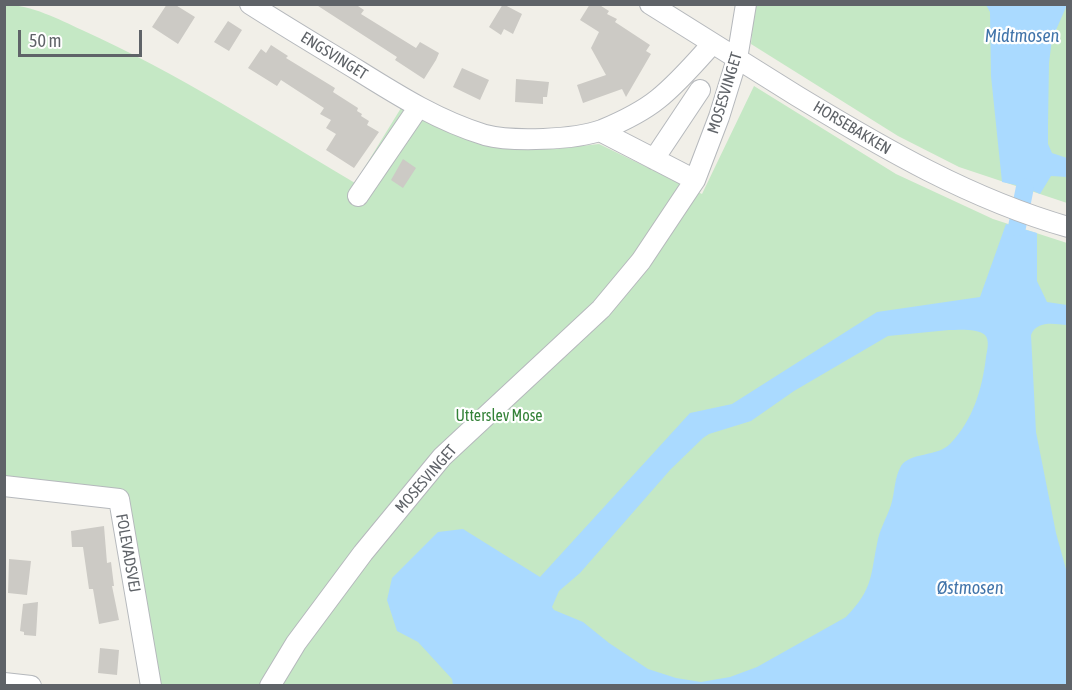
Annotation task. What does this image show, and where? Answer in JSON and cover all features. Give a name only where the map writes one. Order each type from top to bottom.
[{"type":"street","name":"ENGSVINGET","points":[[250,4],[418,108],[458,126],[488,135],[522,139],[560,138],[600,130],[633,114],[658,99],[712,44]]},
{"type":"street","name":"HORSEBAKKEN","points":[[650,4],[712,44],[922,169],[989,201],[1059,225]]},
{"type":"street","name":"MOSESVINGET","points":[[270,686],[296,644],[363,553],[427,475],[442,458],[601,309],[641,261],[695,180],[719,117],[737,59],[747,4]]},
{"type":"street","points":[[654,159],[700,90]]},
{"type":"street","points":[[358,196],[418,108]]},
{"type":"street","points":[[600,130],[695,180]]},
{"type":"street","name":"FOLEVADSVEJ","points":[[4,486],[119,499],[151,686]]},
{"type":"street","points":[[4,683],[31,686]]},
{"type":"green space","name":"Utterslev Mose","points":[[5,5],[25,7],[45,13],[117,47],[221,103],[355,183],[401,108],[509,147],[554,149],[599,144],[702,194],[754,86],[896,174],[993,219],[1067,243],[1067,685],[160,685],[128,498],[5,482]]},
{"type":"green space","points":[[755,5],[1067,5],[1067,203],[959,167],[898,136],[751,44]]},
{"type":"water","name":"Midtmosen","points":[[986,5],[1067,5],[1052,39],[1049,63],[1048,144],[1052,153],[1067,158],[1067,177],[1051,176],[1040,194],[1025,187],[1002,182],[991,76],[990,12]]},
{"type":"water","name":"Østmosen","points":[[1006,224],[1037,233],[1037,281],[1047,302],[1067,305],[1067,325],[1042,325],[1037,327],[1031,335],[1036,432],[1056,533],[1067,573],[1067,685],[453,685],[452,679],[418,642],[397,631],[387,600],[392,578],[438,532],[463,529],[540,577],[690,413],[732,404],[877,312],[980,297]],"holes":[[[953,330],[977,331],[985,335],[987,340],[984,369],[975,404],[965,425],[950,444],[938,451],[911,458],[901,466],[891,505],[878,539],[870,581],[862,598],[846,617],[757,667],[730,677],[701,682],[676,678],[648,669],[583,622],[554,610],[552,607],[559,591],[580,573],[670,470],[703,438],[751,421],[794,391],[888,336]]]},
{"type":"building","points":[[167,4],[174,4],[195,17],[178,44],[152,27]]},
{"type":"building","points":[[315,4],[355,4],[364,10],[361,14],[416,48],[420,42],[439,53],[436,60],[424,79],[395,60],[397,57]]},
{"type":"building","points":[[503,4],[522,14],[513,34],[504,29],[501,35],[489,27]]},
{"type":"building","points":[[590,4],[598,4],[609,11],[607,14],[617,19],[615,22],[650,45],[646,51],[651,54],[626,97],[622,89],[583,103],[577,85],[606,75],[591,48],[599,32],[580,20]]},
{"type":"building","points":[[228,21],[242,30],[229,51],[214,42]]},
{"type":"building","points":[[271,45],[288,56],[286,58],[335,88],[333,92],[358,108],[357,111],[362,114],[361,116],[369,121],[367,125],[379,132],[354,168],[326,150],[336,134],[326,128],[331,120],[320,114],[324,108],[281,80],[277,86],[248,68],[261,49],[266,53]]},
{"type":"building","points":[[462,68],[489,80],[480,100],[453,87]]},
{"type":"building","points":[[516,79],[549,82],[547,97],[543,97],[543,104],[515,102]]},
{"type":"building","points":[[403,159],[416,168],[403,188],[391,180]]},
{"type":"building","points":[[104,526],[107,563],[111,562],[114,586],[112,586],[119,620],[99,624],[93,589],[89,589],[83,547],[72,547],[71,531]]},
{"type":"building","points":[[9,559],[31,561],[27,595],[8,593]]},
{"type":"building","points":[[38,602],[36,636],[24,635],[24,632],[20,631],[23,604]]},
{"type":"building","points":[[100,648],[119,650],[117,675],[98,673]]},
{"type":"waterway","points":[[1017,227],[1025,187]]}]
